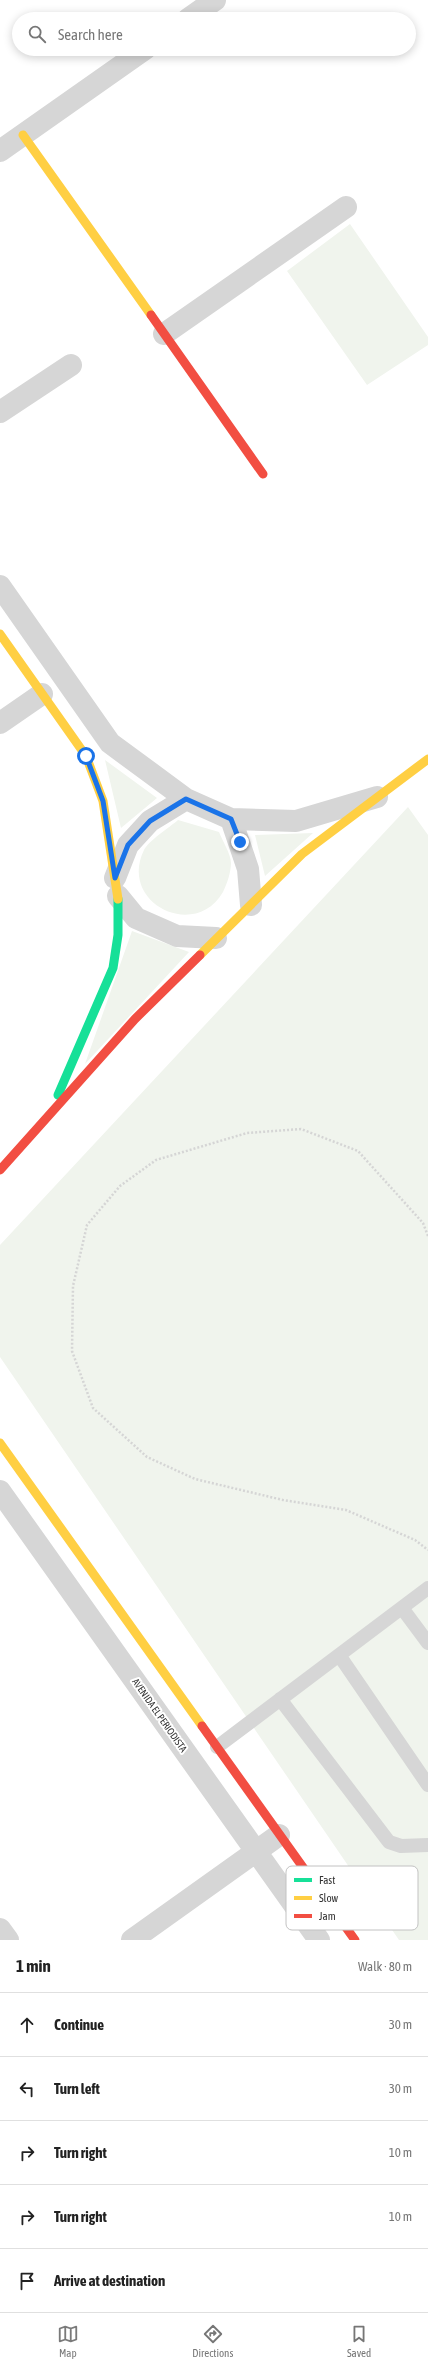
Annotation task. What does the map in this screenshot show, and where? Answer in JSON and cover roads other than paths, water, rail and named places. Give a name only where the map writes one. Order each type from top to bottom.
[{"type":"street","points":[[198,12],[215,0]]},
{"type":"street","points":[[0,151],[135,56]]},
{"type":"street","points":[[23,135],[263,474]]},
{"type":"street","points":[[164,334],[346,207]]},
{"type":"street","points":[[0,412],[71,365]]},
{"type":"street","points":[[0,586],[110,743],[186,799],[231,819],[296,821],[378,797]]},
{"type":"street","points":[[0,634],[86,756],[103,801],[117,887],[118,935],[113,968],[50,1114]]},
{"type":"street","points":[[0,723],[42,694]]},
{"type":"street","points":[[0,1170],[135,1019],[302,854],[428,759]]},
{"type":"street","points":[[186,799],[150,821],[128,845],[117,887],[136,918],[177,936],[216,938]]},
{"type":"street","points":[[231,819],[248,870],[250,905]]},
{"type":"street","points":[[0,1443],[301,1866]]},
{"type":"street","name":"AVENIDA EL PERIODISTA","points":[[0,1491],[286,1893]]},
{"type":"street","points":[[132,1940],[279,1835]]},
{"type":"street","points":[[0,1929],[8,1940]]},
{"type":"street","name":"AVENIDA EL PERIODISTA","points":[[312,1930],[319,1940]]},
{"type":"street","points":[[348,1930],[355,1940]]},
{"type":"lane","points":[[217,1747],[428,1588]]},
{"type":"lane","points":[[402,1608],[428,1643]]},
{"type":"lane","points":[[339,1655],[428,1786]]},
{"type":"lane","points":[[280,1699],[389,1842],[401,1846],[428,1845]]}]
